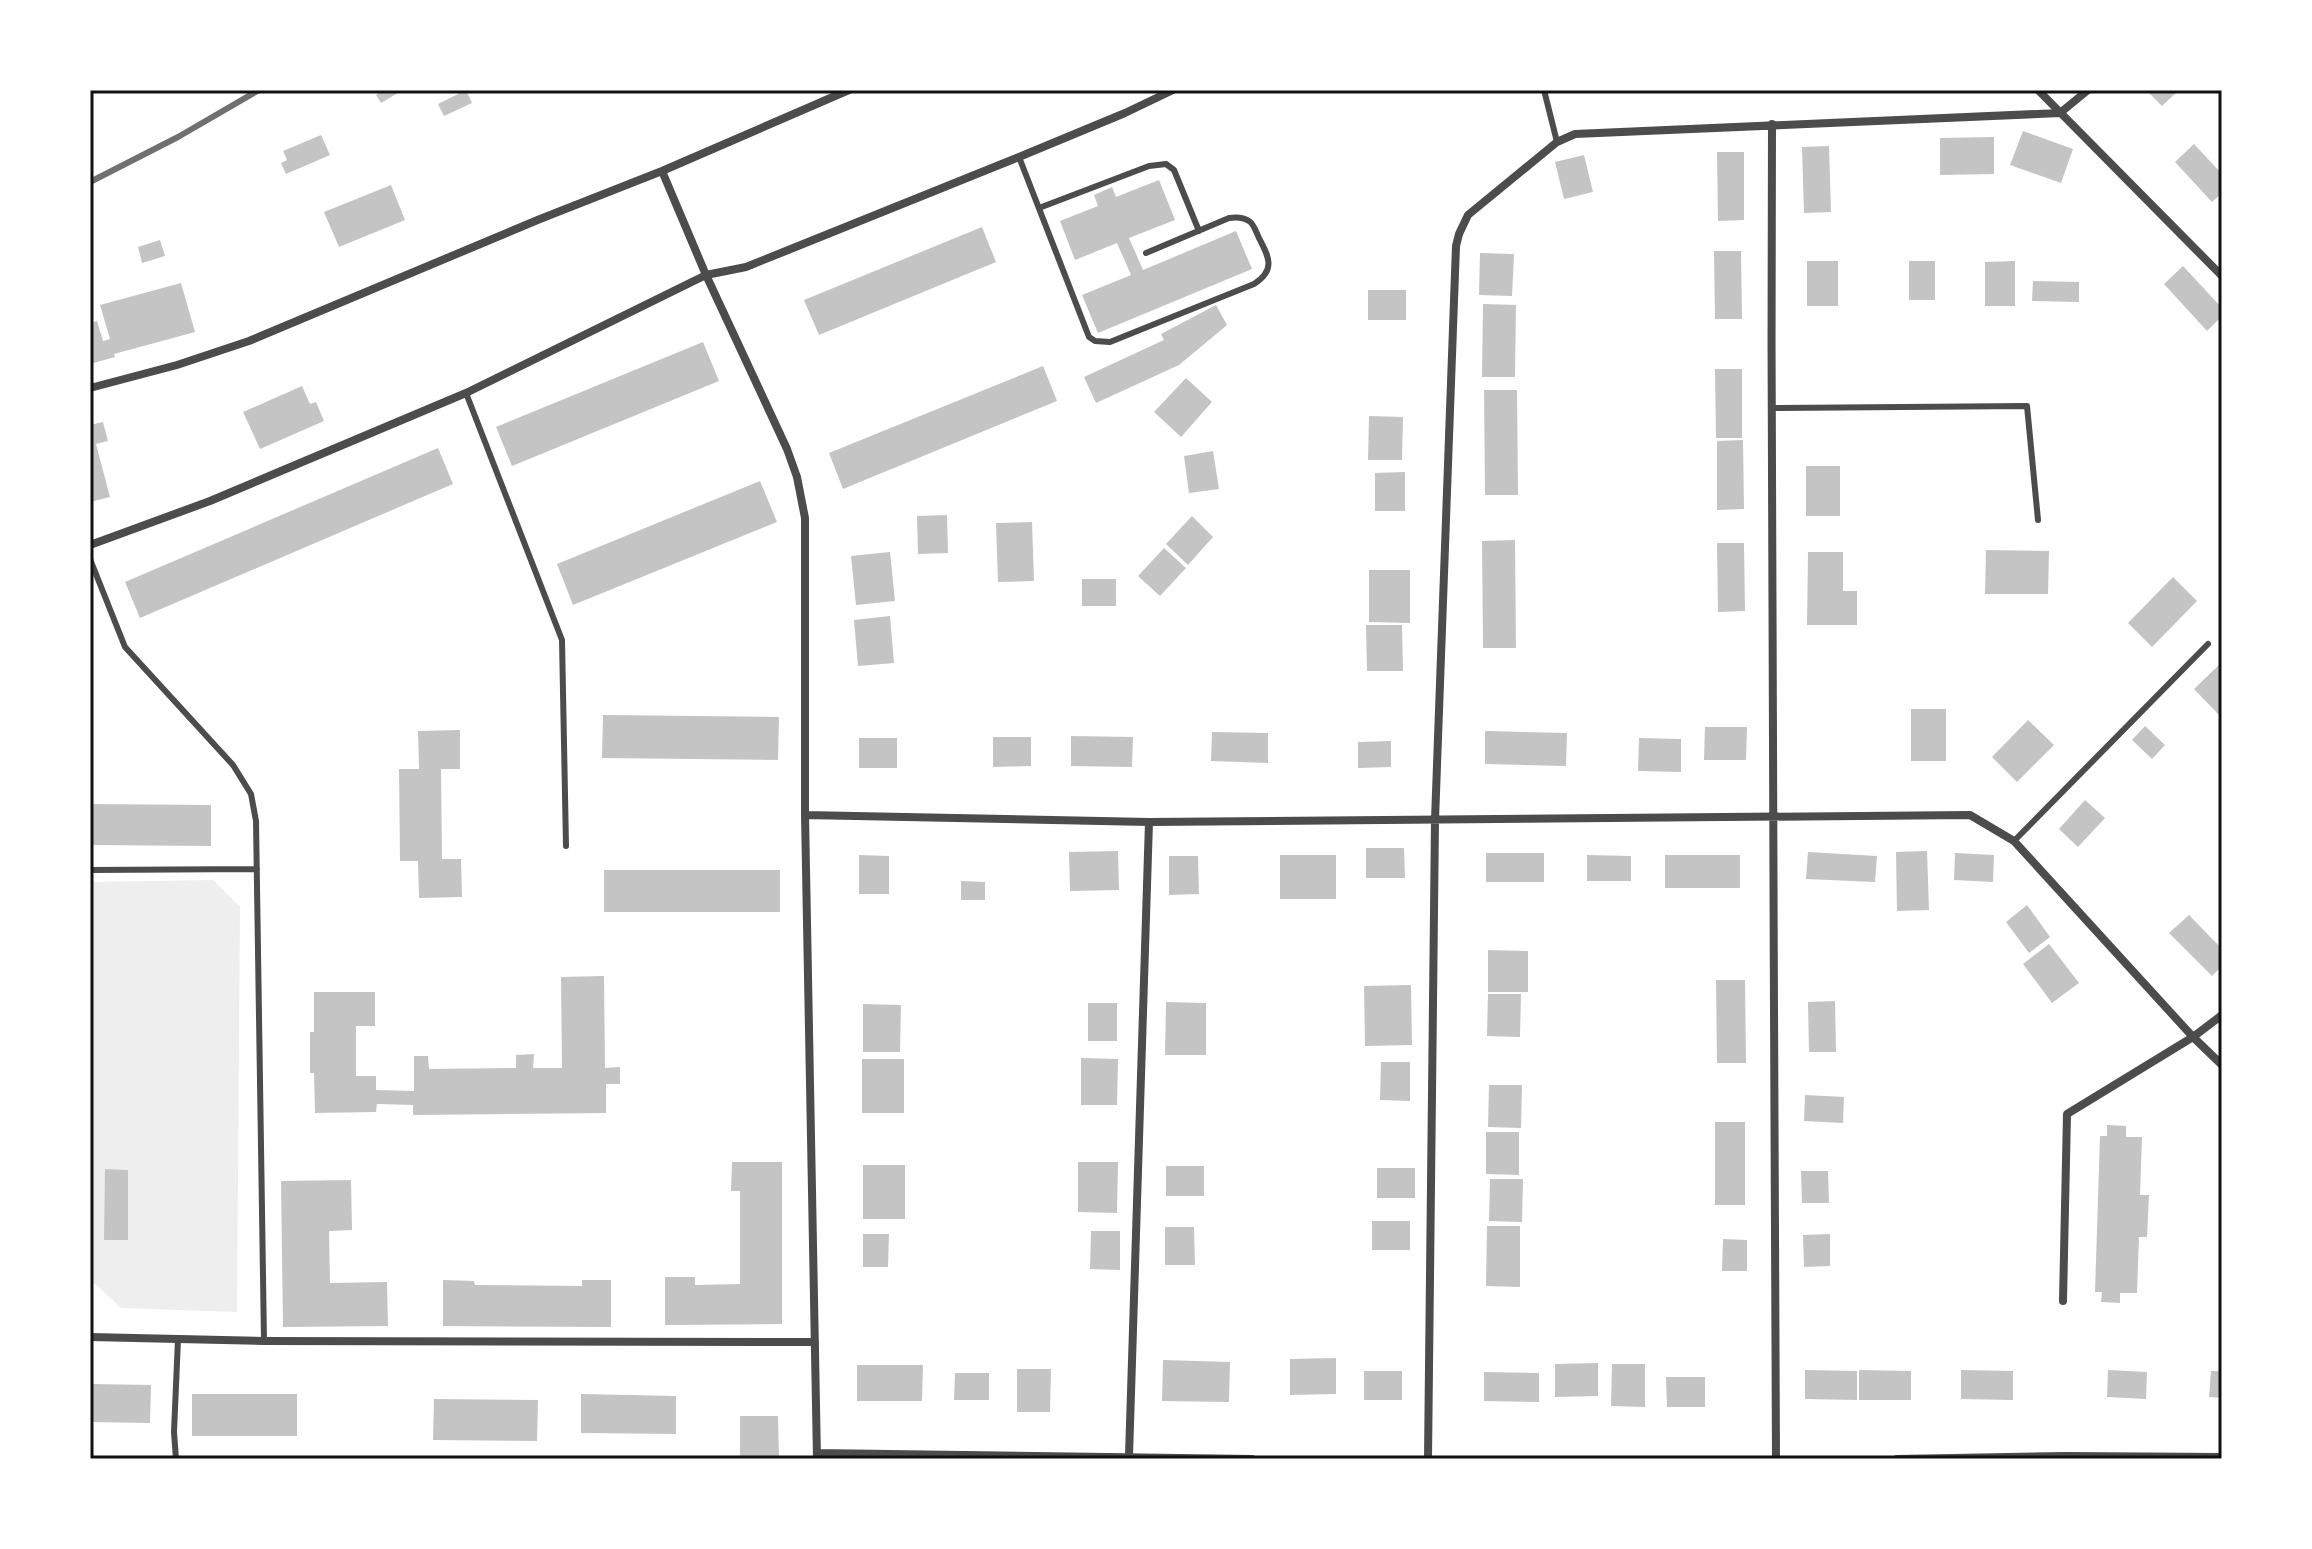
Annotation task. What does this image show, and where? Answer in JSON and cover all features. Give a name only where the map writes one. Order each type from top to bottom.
[{"type":"street","points":[[90,388],[238,346],[662,171],[849,90]]},
{"type":"street","points":[[90,545],[210,501],[466,393],[706,275],[746,267],[1019,157],[1173,90]]},
{"type":"street","points":[[2038,90],[2222,276]]},
{"type":"street","points":[[1428,1459],[1435,820],[1456,246],[1468,215],[1557,142],[1575,134],[2060,113],[2088,90]]},
{"type":"street","points":[[1772,124],[1776,1459]]},
{"type":"street","points":[[662,171],[706,275],[787,449],[802,496],[805,518],[805,815],[817,1456],[1252,1459]]},
{"type":"street","points":[[805,815],[1149,822],[1970,815],[2014,841],[2222,1065]]},
{"type":"street","points":[[1129,1456],[1149,822]]},
{"type":"street","points":[[2063,1301],[2067,1114],[2193,1037],[2222,1015]]},
{"type":"street","points":[[90,1337],[264,1341],[815,1342]]},
{"type":"street","points":[[1897,1459],[2222,1457]]},
{"type":"lane","points":[[1544,90],[1557,142]]},
{"type":"lane","points":[[1019,157],[1089,337],[1102,343],[1254,284],[1268,271],[1268,256],[1252,223],[1229,218],[1146,253]]},
{"type":"lane","points":[[1039,208],[1149,166],[1166,164],[1174,170],[1199,231]]},
{"type":"lane","points":[[466,393],[562,640],[566,846]]},
{"type":"lane","points":[[1771,408],[2027,406],[2038,520]]},
{"type":"lane","points":[[90,559],[125,647],[233,765],[251,794],[256,821],[264,1341]]},
{"type":"lane","points":[[2014,841],[2208,644]]},
{"type":"lane","points":[[90,870],[257,869]]},
{"type":"lane","points":[[176,1459],[174,1432],[178,1339]]},
{"type":"shaded area","points":[[213,880],[240,907],[237,1312],[121,1308],[90,1279],[90,882]]},
{"type":"building","points":[[383,90],[403,90],[381,103],[376,95]]},
{"type":"building","points":[[466,90],[472,103],[444,116],[438,104]]},
{"type":"building","points":[[2146,90],[2179,90],[2162,106]]},
{"type":"building","points":[[2023,131],[2073,149],[2061,183],[2010,165]]},
{"type":"building","points":[[321,135],[330,155],[286,174],[281,163],[287,160],[283,151]]},
{"type":"building","points":[[1994,137],[1994,174],[1940,175],[1940,138]]},
{"type":"building","points":[[2194,144],[2222,174],[2222,193],[2212,202],[2175,162]]},
{"type":"building","points":[[1829,146],[1831,212],[1804,213],[1802,147]]},
{"type":"building","points":[[1717,152],[1744,152],[1744,220],[1718,221]]},
{"type":"building","points":[[1584,155],[1593,192],[1564,199],[1555,162]]},
{"type":"building","points":[[1159,180],[1175,220],[1129,238],[1143,270],[1236,231],[1252,269],[1098,333],[1082,295],[1131,275],[1117,243],[1075,260],[1060,221],[1098,206],[1094,195],[1112,187],[1116,197]]},
{"type":"building","points":[[391,185],[405,220],[339,247],[324,212]]},
{"type":"building","points":[[982,227],[996,262],[819,335],[804,300]]},
{"type":"building","points":[[160,240],[165,256],[142,263],[138,247]]},
{"type":"building","points":[[1714,251],[1741,251],[1742,319],[1715,319]]},
{"type":"building","points":[[1480,253],[1514,254],[1512,296],[1479,295]]},
{"type":"building","points":[[1807,261],[1838,261],[1838,306],[1807,306]]},
{"type":"building","points":[[1909,261],[1935,261],[1935,300],[1909,300]]},
{"type":"building","points":[[2015,261],[2015,306],[1985,306],[1985,262]]},
{"type":"building","points":[[2183,266],[2222,308],[2222,316],[2207,331],[2164,284]]},
{"type":"building","points":[[2033,281],[2079,282],[2079,302],[2032,301]]},
{"type":"building","points":[[181,283],[195,332],[114,354],[115,357],[90,364],[90,323],[97,321],[103,341],[110,339],[100,305]]},
{"type":"building","points":[[1368,290],[1406,290],[1406,320],[1368,320]]},
{"type":"building","points":[[1483,304],[1516,305],[1515,377],[1482,377]]},
{"type":"building","points":[[1216,305],[1227,325],[1179,365],[1096,403],[1084,377],[1164,340],[1161,334]]},
{"type":"building","points":[[703,342],[719,381],[512,466],[496,427]]},
{"type":"building","points":[[1043,366],[1057,401],[843,489],[829,453]]},
{"type":"building","points":[[1715,369],[1742,369],[1742,438],[1716,438]]},
{"type":"building","points":[[1186,378],[1212,402],[1181,437],[1154,412]]},
{"type":"building","points":[[302,386],[310,404],[316,402],[324,421],[260,449],[243,412]]},
{"type":"building","points":[[1484,390],[1517,390],[1518,495],[1485,495]]},
{"type":"building","points":[[1369,416],[1403,417],[1402,460],[1368,460]]},
{"type":"building","points":[[103,422],[108,441],[96,444],[110,497],[90,502],[90,425]]},
{"type":"building","points":[[1743,440],[1744,509],[1717,510],[1717,441]]},
{"type":"building","points":[[438,448],[453,484],[140,618],[125,582]]},
{"type":"building","points":[[1213,451],[1219,489],[1189,493],[1184,456]]},
{"type":"building","points":[[1806,466],[1840,466],[1840,516],[1806,516]]},
{"type":"building","points":[[1405,472],[1405,511],[1375,511],[1375,473]]},
{"type":"building","points":[[760,481],[777,522],[573,605],[557,564]]},
{"type":"building","points":[[947,515],[948,553],[918,554],[917,516]]},
{"type":"building","points":[[1192,516],[1213,537],[1188,565],[1166,544]]},
{"type":"building","points":[[1032,522],[1034,581],[998,582],[996,523]]},
{"type":"building","points":[[1515,540],[1516,648],[1483,648],[1482,541]]},
{"type":"building","points":[[1717,543],[1744,543],[1745,611],[1718,612]]},
{"type":"building","points":[[1164,548],[1186,568],[1160,596],[1138,576]]},
{"type":"building","points":[[1986,550],[2049,551],[2048,594],[1985,594]]},
{"type":"building","points":[[890,552],[895,601],[856,605],[851,556]]},
{"type":"building","points":[[1808,552],[1843,552],[1843,591],[1857,591],[1857,625],[1807,625]]},
{"type":"building","points":[[1369,570],[1410,570],[1410,623],[1369,622]]},
{"type":"building","points":[[2173,577],[2197,601],[2152,647],[2128,623]]},
{"type":"building","points":[[1082,579],[1116,579],[1116,606],[1082,606]]},
{"type":"building","points":[[890,616],[894,663],[858,666],[854,620]]},
{"type":"building","points":[[1366,625],[1402,625],[1403,671],[1367,671]]},
{"type":"building","points":[[2222,662],[2222,712],[2219,715],[2194,689]]},
{"type":"building","points":[[1911,709],[1946,709],[1946,761],[1911,761]]},
{"type":"building","points":[[603,715],[779,717],[778,760],[602,758]]},
{"type":"building","points":[[2028,720],[2054,745],[2017,782],[1992,757]]},
{"type":"building","points":[[2145,726],[2165,745],[2152,759],[2132,740]]},
{"type":"building","points":[[1705,727],[1747,727],[1746,760],[1704,760]]},
{"type":"building","points":[[460,730],[460,769],[441,769],[442,859],[461,859],[462,897],[419,898],[418,861],[400,861],[399,769],[419,769],[418,731]]},
{"type":"building","points":[[1485,731],[1567,733],[1566,766],[1485,764]]},
{"type":"building","points":[[1212,732],[1268,733],[1268,763],[1211,761]]},
{"type":"building","points":[[1071,736],[1133,737],[1132,767],[1071,766]]},
{"type":"building","points":[[993,737],[1031,737],[1031,766],[993,767]]},
{"type":"building","points":[[859,738],[897,738],[897,768],[859,768]]},
{"type":"building","points":[[1639,738],[1681,739],[1681,772],[1638,771]]},
{"type":"building","points":[[1391,741],[1391,767],[1358,768],[1358,742]]},
{"type":"building","points":[[2085,800],[2105,818],[2078,847],[2059,829]]},
{"type":"building","points":[[90,804],[211,805],[211,846],[90,845]]},
{"type":"building","points":[[1366,848],[1404,848],[1405,878],[1366,878]]},
{"type":"building","points":[[1118,851],[1119,890],[1070,891],[1069,852]]},
{"type":"building","points":[[1927,851],[1929,910],[1897,911],[1896,852]]},
{"type":"building","points":[[1808,852],[1877,856],[1875,882],[1806,879]]},
{"type":"building","points":[[1486,853],[1544,853],[1544,882],[1486,882]]},
{"type":"building","points":[[1955,853],[1994,855],[1993,882],[1954,880]]},
{"type":"building","points":[[859,855],[889,856],[889,894],[859,894]]},
{"type":"building","points":[[1280,855],[1336,855],[1336,899],[1280,899]]},
{"type":"building","points":[[1587,855],[1631,856],[1631,881],[1587,881]]},
{"type":"building","points":[[1665,855],[1740,855],[1740,888],[1665,888]]},
{"type":"building","points":[[1169,856],[1198,856],[1199,894],[1169,895]]},
{"type":"building","points":[[604,870],[780,870],[780,912],[604,912]]},
{"type":"building","points":[[961,881],[985,882],[985,900],[961,900]]},
{"type":"building","points":[[2027,905],[2050,937],[2029,953],[2006,922]]},
{"type":"building","points":[[2189,915],[2222,949],[2222,966],[2212,976],[2169,933]]},
{"type":"building","points":[[2049,944],[2079,983],[2052,1003],[2023,964]]},
{"type":"building","points":[[1488,950],[1528,951],[1528,992],[1488,992]]},
{"type":"building","points":[[604,976],[605,1068],[620,1067],[620,1084],[606,1084],[606,1113],[413,1115],[413,1105],[377,1104],[376,1112],[315,1113],[314,1073],[310,1073],[314,992],[375,992],[375,1026],[356,1026],[356,1076],[376,1076],[376,1090],[414,1091],[414,1056],[428,1056],[429,1069],[516,1068],[516,1055],[534,1054],[533,1068],[562,1068],[561,977]]},
{"type":"building","points":[[1716,980],[1745,980],[1746,1063],[1717,1063]]},
{"type":"building","points":[[1411,985],[1412,1045],[1365,1046],[1364,986]]},
{"type":"building","points":[[1488,994],[1521,994],[1520,1037],[1487,1036]]},
{"type":"building","points":[[1835,1001],[1836,1052],[1809,1052],[1808,1002]]},
{"type":"building","points":[[1166,1002],[1206,1003],[1206,1055],[1165,1055]]},
{"type":"building","points":[[1088,1003],[1117,1003],[1117,1041],[1088,1041]]},
{"type":"building","points":[[863,1004],[901,1005],[900,1052],[863,1052]]},
{"type":"building","points":[[1081,1058],[1118,1059],[1117,1105],[1081,1105]]},
{"type":"building","points":[[862,1059],[904,1059],[904,1113],[862,1113]]},
{"type":"building","points":[[1381,1062],[1410,1062],[1410,1101],[1380,1100]]},
{"type":"building","points":[[1489,1085],[1522,1085],[1521,1128],[1488,1127]]},
{"type":"building","points":[[1805,1095],[1844,1097],[1843,1123],[1804,1121]]},
{"type":"building","points":[[1715,1122],[1745,1122],[1745,1205],[1715,1205]]},
{"type":"building","points":[[2107,1125],[2126,1126],[2126,1137],[2142,1137],[2140,1195],[2149,1195],[2147,1237],[2139,1237],[2137,1293],[2120,1293],[2120,1303],[2101,1302],[2102,1292],[2095,1292],[2100,1136],[2107,1136]]},
{"type":"building","points":[[1486,1132],[1519,1132],[1519,1175],[1486,1174]]},
{"type":"building","points":[[732,1162],[782,1162],[782,1324],[665,1325],[665,1277],[695,1277],[695,1285],[740,1284],[740,1191],[731,1191]]},
{"type":"building","points":[[1078,1162],[1118,1162],[1117,1213],[1078,1212]]},
{"type":"building","points":[[863,1165],[905,1165],[905,1219],[863,1219]]},
{"type":"building","points":[[1166,1166],[1204,1166],[1204,1196],[1166,1196]]},
{"type":"building","points":[[1377,1168],[1415,1168],[1415,1198],[1377,1198]]},
{"type":"building","points":[[105,1169],[128,1170],[128,1240],[104,1240]]},
{"type":"building","points":[[1801,1171],[1828,1171],[1829,1203],[1802,1203]]},
{"type":"building","points":[[1490,1179],[1523,1179],[1522,1222],[1489,1221]]},
{"type":"building","points":[[351,1180],[352,1230],[329,1231],[330,1283],[387,1282],[388,1326],[283,1327],[281,1181]]},
{"type":"building","points":[[1372,1221],[1410,1221],[1410,1250],[1372,1250]]},
{"type":"building","points":[[1487,1226],[1520,1226],[1520,1287],[1486,1286]]},
{"type":"building","points":[[1165,1227],[1194,1227],[1195,1265],[1165,1265]]},
{"type":"building","points":[[1091,1231],[1120,1231],[1120,1270],[1090,1269]]},
{"type":"building","points":[[863,1234],[889,1234],[888,1267],[863,1267]]},
{"type":"building","points":[[1830,1234],[1830,1266],[1804,1267],[1803,1235]]},
{"type":"building","points":[[1723,1239],[1747,1240],[1747,1271],[1722,1271]]},
{"type":"building","points":[[443,1280],[474,1281],[475,1285],[582,1286],[582,1280],[611,1280],[611,1327],[443,1326]]},
{"type":"building","points":[[1336,1358],[1336,1394],[1290,1395],[1290,1359]]},
{"type":"building","points":[[1163,1360],[1230,1362],[1229,1402],[1162,1401]]},
{"type":"building","points":[[1598,1363],[1598,1396],[1555,1397],[1555,1364]]},
{"type":"building","points":[[1612,1364],[1645,1364],[1645,1407],[1611,1406]]},
{"type":"building","points":[[857,1365],[923,1365],[922,1401],[857,1401]]},
{"type":"building","points":[[1017,1369],[1051,1369],[1050,1412],[1017,1412]]},
{"type":"building","points":[[1805,1370],[1857,1371],[1857,1400],[1805,1399]]},
{"type":"building","points":[[1859,1370],[1911,1371],[1911,1400],[1859,1400]]},
{"type":"building","points":[[1961,1370],[2013,1371],[2013,1400],[1961,1399]]},
{"type":"building","points":[[2108,1370],[2147,1372],[2146,1399],[2107,1397]]},
{"type":"building","points":[[1364,1371],[1402,1371],[1402,1400],[1364,1400]]},
{"type":"building","points":[[2211,1371],[2222,1371],[2222,1398],[2209,1397]]},
{"type":"building","points":[[1484,1372],[1539,1373],[1539,1402],[1484,1401]]},
{"type":"building","points":[[955,1373],[989,1373],[989,1400],[954,1400]]},
{"type":"building","points":[[1666,1377],[1705,1377],[1705,1407],[1667,1407]]},
{"type":"building","points":[[90,1384],[151,1385],[150,1423],[90,1422]]},
{"type":"building","points":[[192,1394],[297,1394],[297,1436],[192,1436]]},
{"type":"building","points":[[581,1394],[676,1396],[676,1434],[581,1433]]},
{"type":"building","points":[[434,1399],[538,1400],[537,1441],[433,1440]]},
{"type":"building","points":[[740,1416],[778,1416],[779,1459],[740,1459]]},
{"type":"railway","points":[[90,182],[178,137],[259,90]]}]
